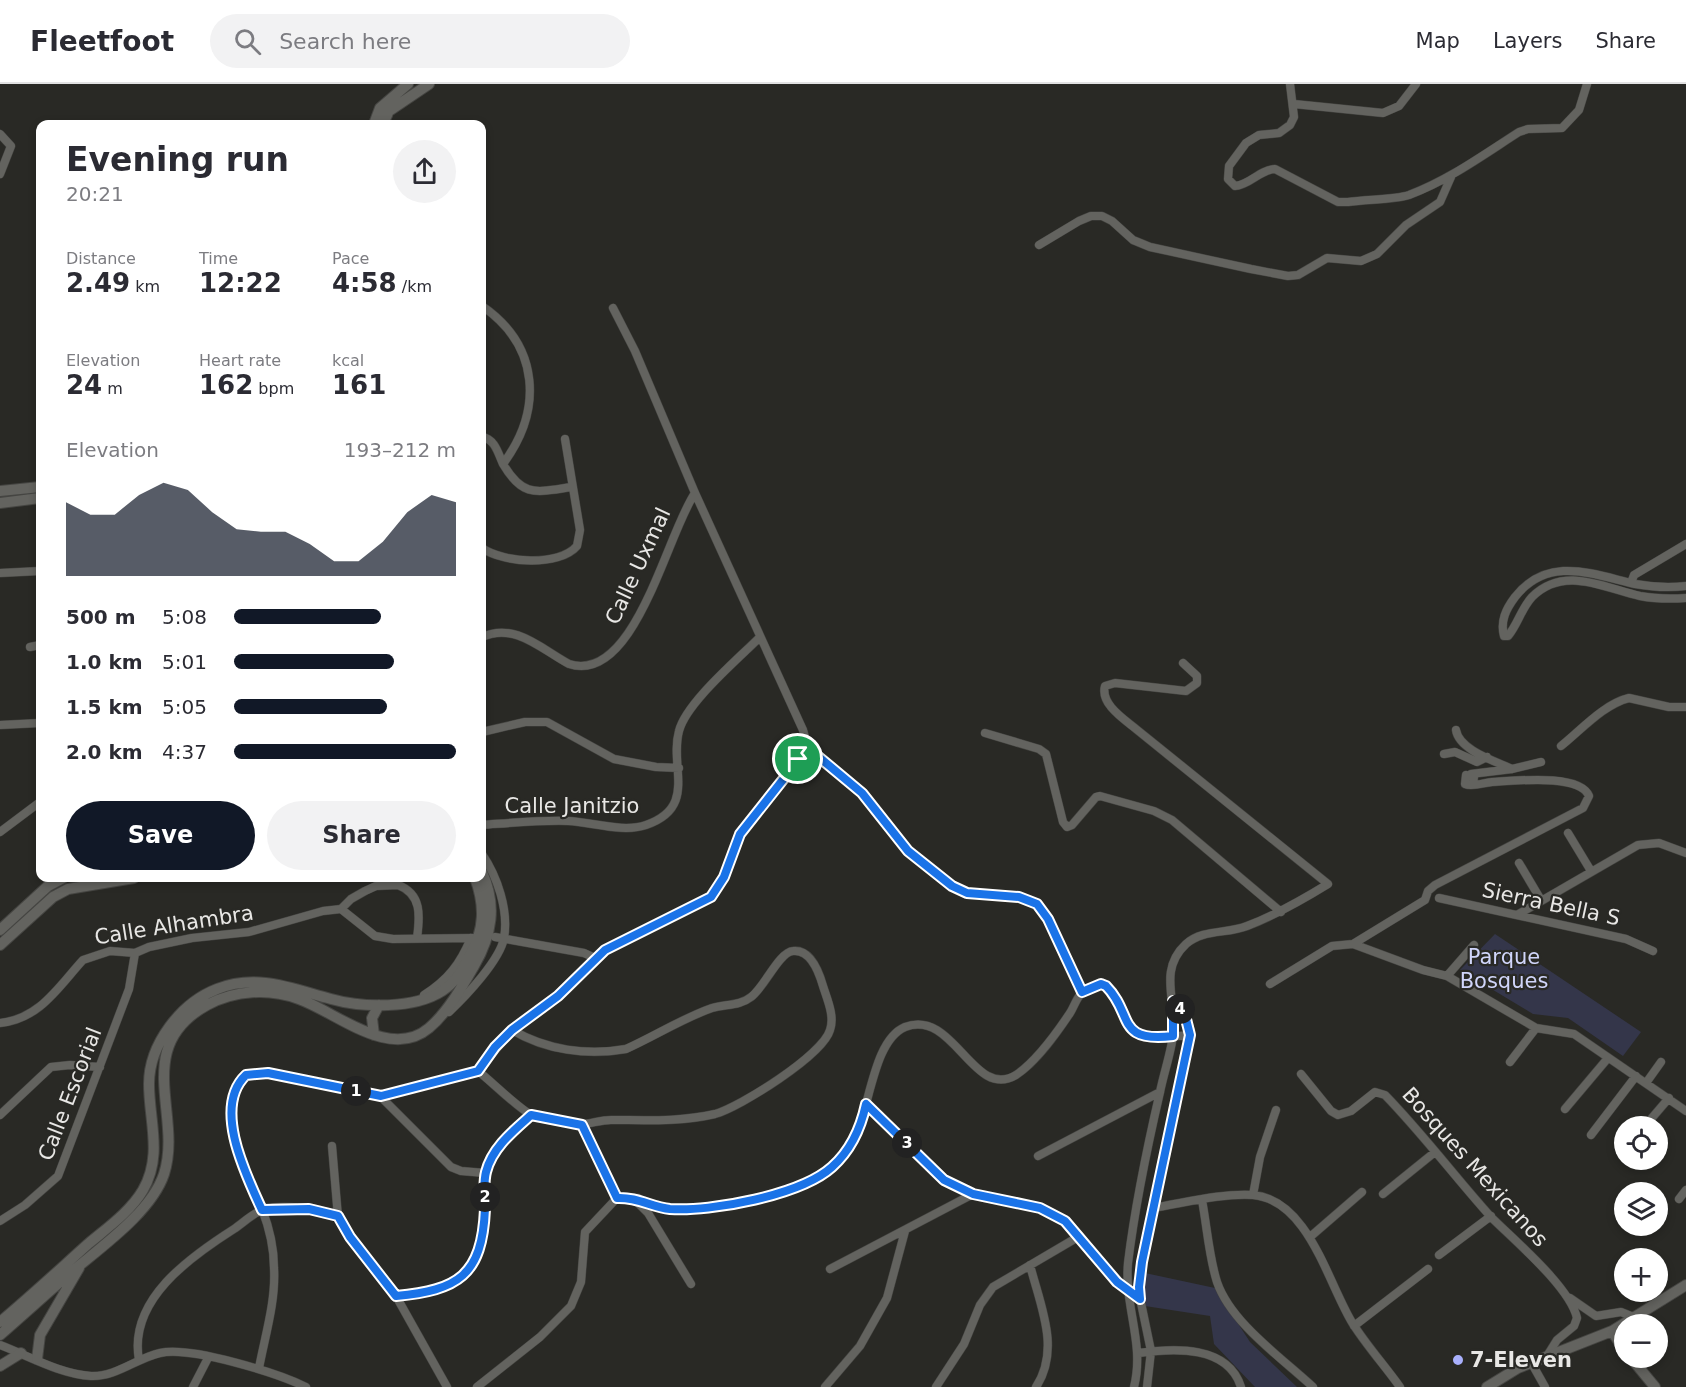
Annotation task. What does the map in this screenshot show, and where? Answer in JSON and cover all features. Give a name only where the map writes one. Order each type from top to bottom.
[{"type":"street","points":[[376,120],[380,108],[408,84]]},
{"type":"street","points":[[385,120],[389,111],[429,84]]},
{"type":"street","points":[[1290,84],[1294,117],[1285,130],[1258,135],[1245,143],[1229,166],[1227,173],[1231,184],[1241,186],[1260,172],[1275,169],[1338,202],[1401,197],[1451,177],[1519,132],[1528,129],[1562,128],[1579,110],[1587,84]]},
{"type":"street","points":[[1294,104],[1383,113],[1399,106],[1416,84]]},
{"type":"street","points":[[0,134],[11,146],[0,174]]},
{"type":"street","points":[[1039,245],[1079,221],[1091,216],[1102,216],[1112,221],[1133,240],[1150,247],[1288,276],[1298,274],[1327,258],[1361,261],[1377,254],[1406,225],[1440,202],[1451,177]]},
{"type":"street","points":[[613,308],[635,351],[695,494],[803,730],[808,748],[862,793],[908,851],[952,886],[967,893],[1019,897],[1037,904],[1048,919],[1082,992]]},
{"type":"street","points":[[486,310],[519,347],[527,362],[531,381],[530,404],[523,429],[503,464]]},
{"type":"street","points":[[486,438],[494,443],[503,464],[517,485],[522,488],[543,491],[572,487]]},
{"type":"street","points":[[486,550],[497,557],[521,561],[572,552],[577,546],[580,530],[565,439]]},
{"type":"street","points":[[36,487],[1,491],[1,503],[36,499]]},
{"type":"street","name":"Calle Uxmal","points":[[486,636],[498,633],[522,635],[569,664],[583,666],[600,663],[621,644],[631,628],[664,563],[684,509],[695,494]]},
{"type":"street","points":[[1631,583],[1634,575],[1686,544]]},
{"type":"street","points":[[1686,586],[1653,587],[1582,570],[1547,573],[1526,585],[1509,604],[1504,618],[1504,635],[1507,637],[1511,633],[1525,605],[1539,591],[1564,581],[1582,580],[1655,598],[1686,598]]},
{"type":"street","points":[[0,573],[36,571]]},
{"type":"street","name":"Calle Janitzio","points":[[486,825],[568,821],[644,826],[665,815],[673,805],[680,781],[679,732],[683,723],[715,681],[759,638]]},
{"type":"street","points":[[30,647],[36,646]]},
{"type":"street","points":[[1134,1387],[1139,1353],[1126,1288],[1130,1246],[1173,1036],[1173,1001],[1169,972],[1176,955],[1186,944],[1199,936],[1242,928],[1281,912],[1328,884],[1136,729],[1118,713],[1105,696],[1105,686],[1115,683],[1186,691],[1197,683],[1197,676],[1183,663]]},
{"type":"street","points":[[1561,747],[1610,707],[1629,698],[1669,707],[1686,707]]},
{"type":"street","points":[[486,731],[525,722],[547,722],[614,759],[656,767],[679,768]]},
{"type":"street","points":[[0,725],[36,723]]},
{"type":"street","points":[[1456,730],[1465,744],[1487,758],[1512,769]]},
{"type":"street","points":[[985,733],[1039,749],[1046,754],[1063,822],[1067,827],[1072,825],[1096,797],[1100,796],[1154,811],[1172,820],[1281,912]]},
{"type":"street","points":[[259,1368],[274,1268],[270,1236],[262,1210],[236,1147],[231,1109],[238,1083],[246,1075],[268,1073],[381,1096],[478,1071],[495,1047],[512,1030],[558,996],[595,958],[616,942],[711,897],[724,877],[740,834],[808,748]]},
{"type":"street","points":[[1444,754],[1455,752],[1477,762],[1487,758]]},
{"type":"street","points":[[1353,944],[1425,900],[1428,891],[1436,885],[1583,808],[1589,796],[1581,786],[1566,781],[1473,784],[1475,781],[1471,774],[1512,769],[1541,762]]},
{"type":"street","points":[[0,832],[36,805]]},
{"type":"street","points":[[1568,833],[1591,871]]},
{"type":"street","points":[[1517,915],[1638,845],[1649,842],[1669,845],[1686,853]]},
{"type":"street","points":[[5,1318],[82,1262],[141,1210],[164,1175],[169,1143],[162,1092],[165,1061],[176,1035],[195,1014],[207,1005],[237,995],[271,992],[300,999],[374,1035],[400,1038],[418,1035],[430,1028],[458,1004],[477,982],[500,938],[502,902],[497,882],[486,861]]},
{"type":"street","points":[[1519,863],[1541,900]]},
{"type":"street","points":[[430,1028],[462,987],[487,939],[492,914],[486,881]]},
{"type":"street","points":[[0,930],[42,891],[57,882]]},
{"type":"street","points":[[0,945],[53,897],[68,889],[110,882]]},
{"type":"street","points":[[0,1335],[5,1318],[115,1221],[143,1189],[155,1157],[148,1082],[150,1070],[166,1032],[192,1003],[217,989],[264,982],[296,988],[334,1000],[379,1005],[416,1000],[442,991],[450,985],[474,949],[484,905],[476,882]]},
{"type":"street","name":"Calle Alhambra","points":[[0,1023],[25,1016],[51,999],[83,960],[110,951],[135,953],[192,938],[249,933],[322,911],[341,909],[358,894],[376,886],[389,885],[405,888],[418,906],[417,938]]},
{"type":"street","name":"Sierra Bella S","points":[[1439,898],[1626,939],[1653,951]]},
{"type":"street","points":[[341,909],[375,936],[393,939],[472,938],[450,976],[416,1000]]},
{"type":"street","points":[[500,938],[584,953],[595,958]]},
{"type":"street","points":[[1270,984],[1332,946],[1353,944],[1423,970],[1447,976],[1536,1028],[1574,1034],[1686,1111]]},
{"type":"street","points":[[1447,976],[1474,945]]},
{"type":"street","points":[[478,1071],[531,1115],[582,1125],[608,1120],[675,1120],[706,1116],[742,1103],[806,1058],[825,1039],[830,1030],[832,1016],[814,964],[801,952],[789,951],[750,999],[712,1008],[626,1048],[612,1051],[571,1050],[539,1043],[512,1030]]},
{"type":"street","name":"Calle Escorial","points":[[0,1221],[34,1198],[58,1176],[129,989],[135,953]]},
{"type":"street","points":[[477,1387],[540,1337],[571,1306],[581,1282],[585,1232],[617,1198],[638,1198],[670,1209],[718,1205],[782,1193],[824,1174],[842,1156],[860,1127],[883,1053],[899,1030],[916,1025],[938,1030],[951,1040],[981,1072],[992,1077],[1006,1079],[1019,1073],[1044,1047],[1082,992],[1101,984],[1116,999],[1125,1022],[1134,1032],[1152,1038],[1190,1035]]},
{"type":"street","points":[[1148,1387],[1151,1351],[1140,1299],[1140,1277],[1152,1208],[1190,1035],[1185,1015],[1173,1001]]},
{"type":"street","points":[[374,1035],[372,1018],[379,1005]]},
{"type":"street","points":[[1510,1062],[1536,1028]]},
{"type":"street","points":[[1565,1109],[1608,1058]]},
{"type":"street","points":[[1646,1083],[1661,1062]]},
{"type":"street","points":[[0,1115],[51,1067],[70,1065],[100,1067]]},
{"type":"street","name":"Bosques Mexicanos","points":[[1301,1074],[1331,1111],[1338,1115],[1351,1111],[1373,1094],[1381,1093],[1563,1293],[1576,1314],[1576,1322],[1557,1340],[1547,1356]]},
{"type":"street","points":[[1591,1134],[1636,1077]]},
{"type":"street","points":[[1038,1156],[1160,1092]]},
{"type":"street","points":[[381,1096],[446,1163],[461,1171],[485,1173]]},
{"type":"street","points":[[1654,1116],[1669,1098]]},
{"type":"street","points":[[866,1104],[938,1174],[973,1194],[1040,1208],[1065,1221],[1096,1260],[1140,1299]]},
{"type":"street","points":[[1253,1195],[1260,1156],[1276,1110]]},
{"type":"street","points":[[396,1296],[442,1289],[468,1272],[476,1258],[482,1234],[485,1173],[500,1146],[531,1115]]},
{"type":"street","points":[[582,1125],[617,1198]]},
{"type":"street","points":[[332,1146],[338,1216],[350,1237],[396,1296],[447,1387]]},
{"type":"street","points":[[1383,1194],[1435,1152]]},
{"type":"street","points":[[1679,1199],[1686,1190]]},
{"type":"street","points":[[1310,1237],[1362,1192]]},
{"type":"street","points":[[830,1269],[973,1194]]},
{"type":"street","points":[[1152,1208],[1253,1195],[1277,1203],[1287,1210],[1310,1237],[1354,1326],[1400,1387]]},
{"type":"street","points":[[638,1198],[638,1203],[648,1213],[691,1284]]},
{"type":"street","points":[[1202,1200],[1216,1281],[1223,1296],[1242,1322],[1313,1387]]},
{"type":"street","points":[[139,1360],[138,1351],[145,1316],[162,1285],[203,1250],[262,1210],[309,1209],[338,1216]]},
{"type":"street","points":[[1439,1255],[1491,1216]]},
{"type":"street","points":[[825,1387],[860,1346],[887,1298],[905,1231]]},
{"type":"street","points":[[936,1387],[964,1344],[986,1295],[1001,1281],[1078,1237]]},
{"type":"street","points":[[37,1359],[40,1335],[82,1262]]},
{"type":"street","points":[[1030,1265],[1045,1323],[1049,1352],[1044,1375],[1036,1387]]},
{"type":"street","points":[[1354,1326],[1428,1269]]},
{"type":"street","points":[[1645,1314],[1686,1285]]},
{"type":"street","name":"Bosques Mexicanos","points":[[1563,1293],[1596,1316],[1621,1312],[1627,1314]]},
{"type":"street","points":[[1487,1387],[1531,1362],[1612,1331],[1614,1334]]},
{"type":"street","points":[[0,1345],[70,1373],[92,1376],[116,1371],[139,1360],[162,1353],[185,1353],[259,1368],[306,1387]]},
{"type":"street","points":[[1139,1353],[1151,1351],[1206,1353],[1219,1359],[1230,1370],[1240,1387]]},
{"type":"street","points":[[0,1366],[21,1353]]},
{"type":"street","points":[[193,1387],[208,1358]]},
{"type":"street","points":[[1531,1362],[1545,1387]]},
{"type":"street","points":[[1641,1368],[1655,1387]]},
{"type":"green space","name":"Parque Bosques","points":[[1495,934],[1641,1032],[1623,1056],[1568,1018],[1533,1014],[1460,970]]},
{"type":"green space","points":[[1145,1273],[1215,1288],[1250,1342],[1297,1387],[1255,1387],[1214,1344],[1210,1316],[1145,1306]]},
{"type":"place","name":"7-Eleven","points":[[1458,1360]]},
{"type":"route","points":[[808,748],[833,768],[862,793],[908,851],[952,886],[967,893],[1019,897],[1030,899],[1037,904],[1048,919],[1082,992],[1096,985],[1106,986],[1116,999],[1125,1022],[1134,1032],[1146,1037],[1173,1036],[1173,1001],[1185,1015],[1191,1030],[1152,1208],[1140,1277],[1140,1299],[1117,1282],[1065,1221],[1040,1208],[973,1194],[944,1180],[866,1104],[863,1119],[854,1140],[833,1167],[824,1174],[782,1193],[741,1202],[670,1209],[638,1198],[617,1198],[582,1125],[531,1115],[510,1133],[491,1159],[485,1173],[485,1211],[482,1234],[476,1258],[468,1272],[442,1289],[428,1293],[396,1296],[350,1237],[338,1216],[309,1209],[262,1210],[236,1147],[231,1109],[233,1093],[238,1083],[246,1075],[268,1073],[381,1096],[478,1071],[495,1047],[512,1030],[558,996],[605,950],[616,942],[711,897],[724,877],[732,849],[740,834],[798,759],[808,748]]}]
